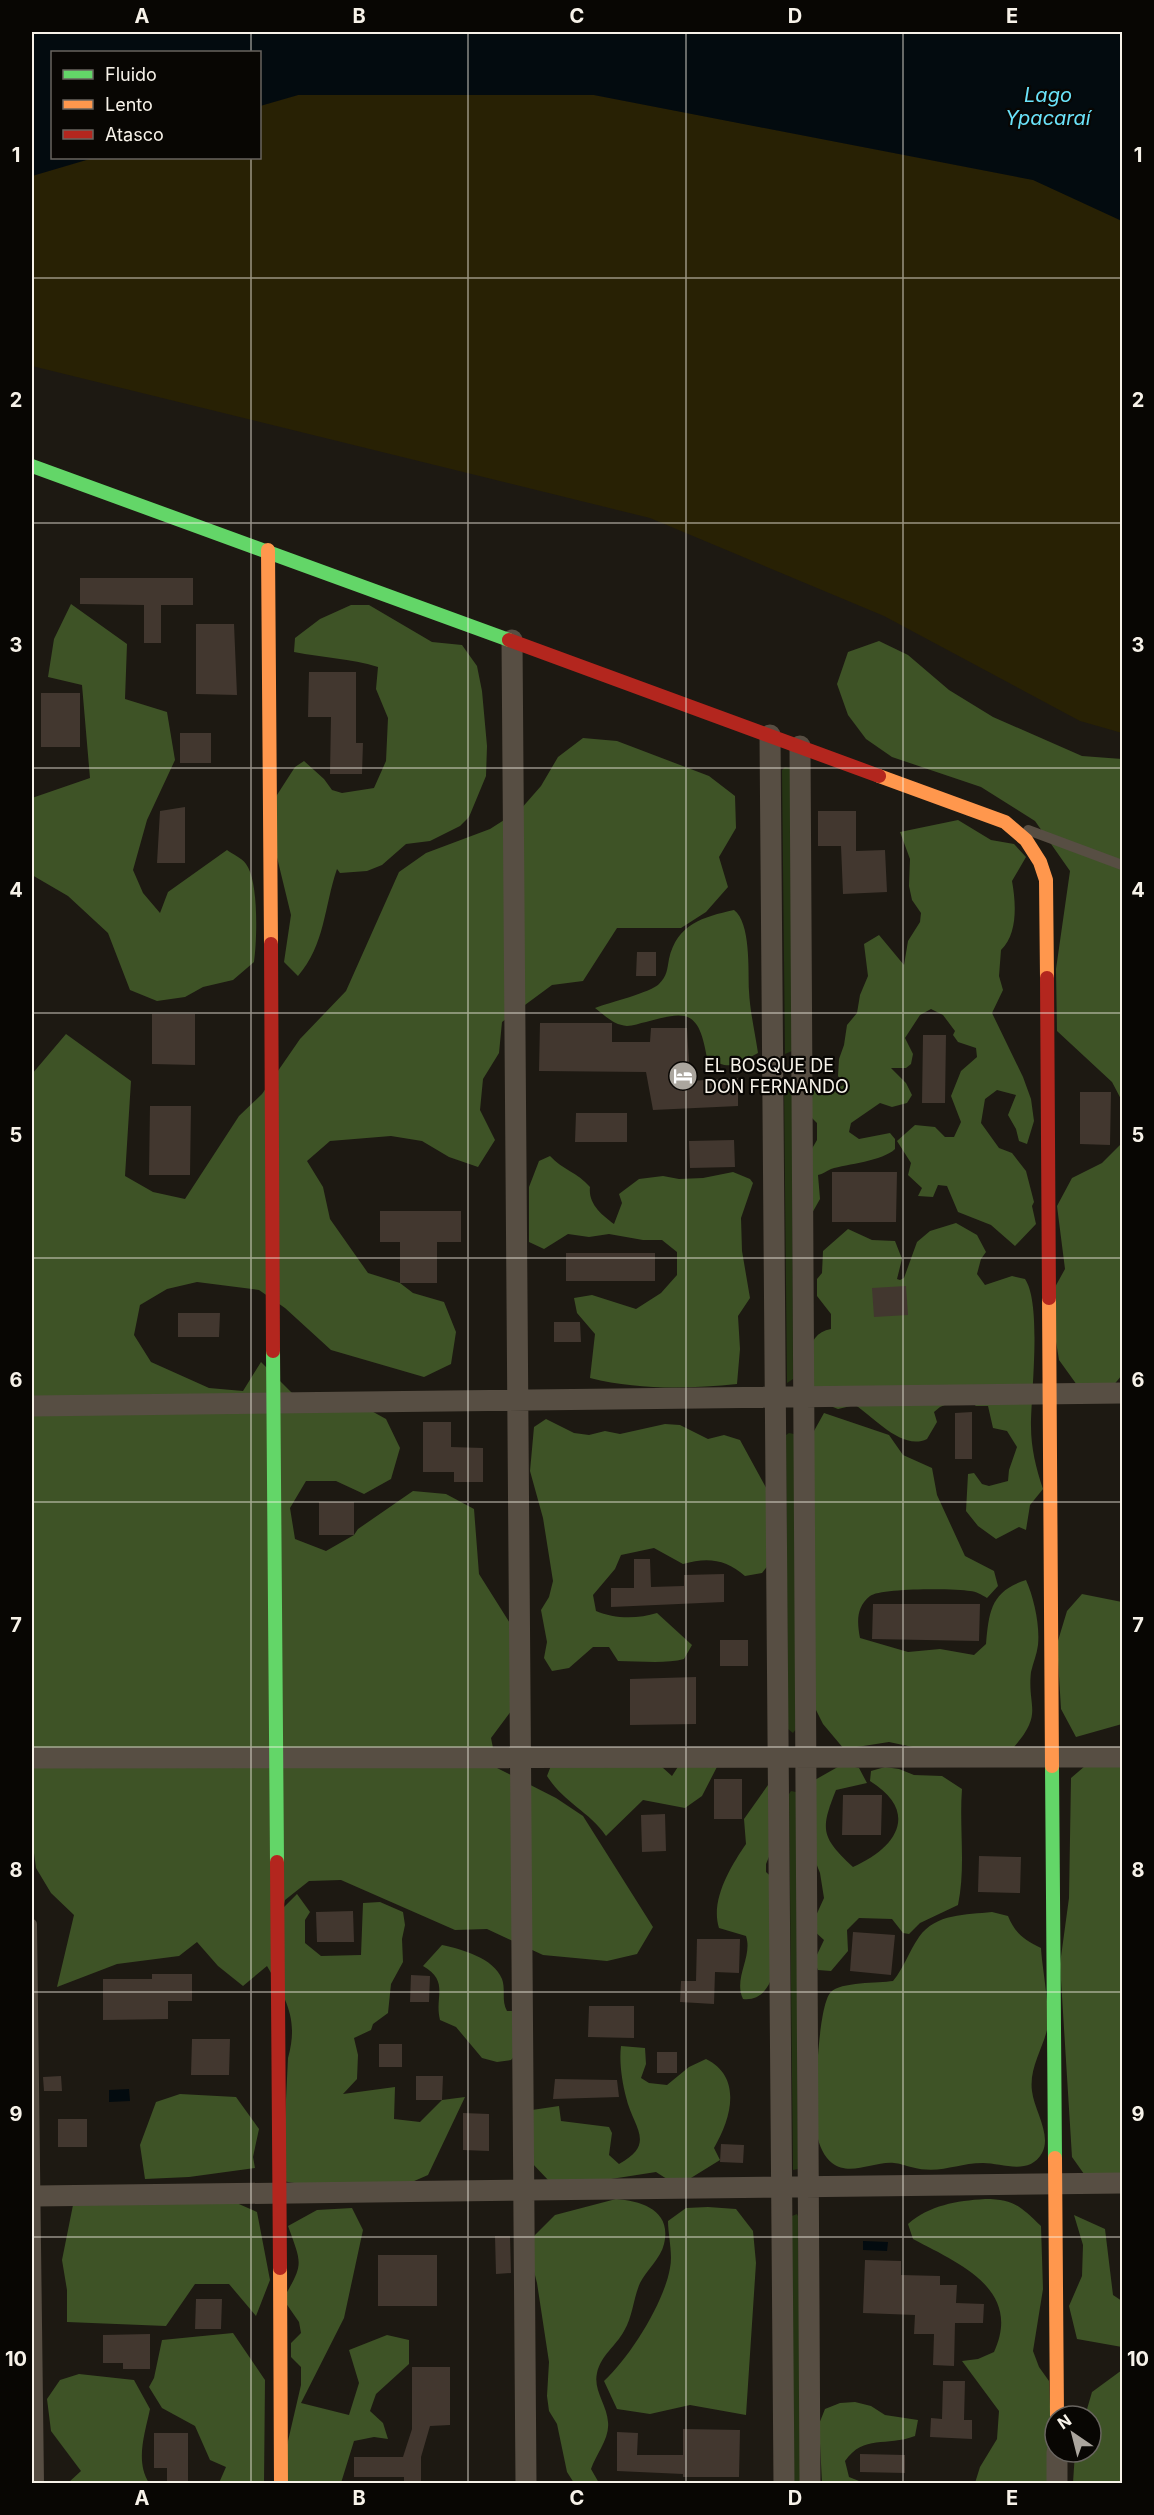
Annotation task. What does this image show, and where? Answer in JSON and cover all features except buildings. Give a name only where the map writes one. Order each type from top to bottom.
[{"type":"street","points":[[32,465],[1005,822],[1033,847],[1042,863],[1046,880],[1057,2404]]},
{"type":"street","points":[[268,550],[281,2484]]},
{"type":"street","points":[[512,640],[526,2484]]},
{"type":"street","points":[[770,735],[803,1397],[810,2484]]},
{"type":"street","points":[[784,2484],[777,1397],[800,746]]},
{"type":"street","points":[[32,1406],[1122,1393]]},
{"type":"street","points":[[32,1758],[1122,1757]]},
{"type":"street","points":[[35,2196],[1122,2183]]},
{"type":"street","points":[[1057,2464],[1057,2484]]},
{"type":"lane","points":[[1005,822],[1122,865]]},
{"type":"lane","points":[[32,1924],[39,2484]]},
{"type":"green space","points":[[71,604],[127,644],[125,699],[167,712],[175,760],[147,820],[133,870],[143,893],[160,913],[168,892],[227,850],[240,858],[250,872],[256,912],[254,962],[233,980],[203,987],[185,997],[157,1001],[130,990],[108,933],[68,896],[32,875],[32,798],[90,778],[82,685],[48,677],[54,639]]},
{"type":"green space","points":[[351,605],[369,605],[432,642],[462,645],[477,666],[482,691],[487,746],[486,776],[469,817],[460,826],[430,841],[406,844],[382,865],[367,871],[340,873],[337,869],[319,939],[314,952],[298,976],[284,962],[291,915],[266,812],[295,767],[304,761],[324,779],[332,790],[342,793],[374,788],[386,761],[388,718],[376,689],[378,667],[294,652],[295,638],[320,619]]},
{"type":"green space","points":[[879,641],[908,655],[949,690],[993,717],[1082,756],[1122,759],[1122,1101],[1112,1082],[1057,1031],[1056,969],[1070,871],[1035,821],[981,787],[892,757],[866,739],[848,715],[837,684],[848,652]]},
{"type":"green space","points":[[583,738],[617,741],[709,776],[735,796],[736,828],[719,857],[728,887],[706,912],[681,928],[617,928],[583,981],[552,985],[502,1022],[499,1053],[483,1079],[480,1110],[495,1140],[478,1167],[449,1157],[422,1141],[391,1136],[330,1141],[307,1161],[323,1187],[330,1219],[368,1273],[400,1283],[413,1293],[444,1302],[456,1332],[451,1364],[424,1377],[331,1350],[285,1308],[259,1290],[197,1282],[167,1289],[140,1305],[134,1335],[151,1362],[209,1388],[243,1391],[261,1362],[292,1393],[357,1403],[386,1419],[400,1448],[391,1479],[364,1494],[336,1481],[306,1481],[290,1508],[295,1539],[326,1551],[354,1535],[358,1529],[413,1491],[446,1494],[474,1509],[479,1574],[530,1655],[529,1687],[491,1738],[497,1768],[556,1798],[583,1816],[653,1927],[637,1954],[607,1961],[543,1955],[487,1929],[455,1930],[341,1880],[309,1881],[285,1900],[283,1908],[297,1894],[310,1912],[305,1920],[305,1943],[321,1956],[361,1955],[363,1903],[380,1902],[403,1912],[405,1925],[402,1939],[403,1962],[391,1984],[388,2013],[373,2024],[371,2030],[354,2038],[358,2055],[357,2079],[343,2094],[395,2087],[394,2119],[420,2122],[442,2100],[465,2097],[428,2175],[396,2189],[331,2189],[282,2181],[288,2058],[292,2032],[285,1999],[267,1966],[243,1986],[218,1966],[197,1942],[179,1956],[117,1964],[57,1987],[74,1915],[51,1893],[36,1868],[32,1838],[32,1684],[34,1671],[32,1663],[32,1074],[66,1034],[131,1081],[125,1176],[153,1192],[185,1199],[239,1116],[262,1094],[300,1039],[346,991],[399,872],[426,853],[490,829],[520,810],[541,786],[558,757]]},
{"type":"green space","points":[[785,767],[790,768],[792,1051],[785,1054],[782,770]]},
{"type":"green space","points":[[958,820],[991,840],[1014,844],[1026,857],[1012,881],[1015,908],[1013,927],[1007,943],[1001,950],[999,976],[1003,990],[992,1013],[1023,1077],[1031,1099],[1034,1121],[1027,1144],[1019,1141],[1016,1129],[1008,1115],[1016,1095],[997,1090],[985,1099],[981,1123],[999,1148],[1012,1153],[1026,1171],[1034,1202],[1032,1206],[1036,1224],[1015,1246],[991,1225],[958,1212],[947,1186],[938,1185],[933,1197],[918,1196],[922,1188],[908,1175],[911,1163],[897,1141],[915,1125],[935,1127],[945,1137],[954,1137],[961,1122],[951,1096],[961,1071],[977,1057],[976,1048],[958,1042],[953,1035],[955,1031],[943,1015],[931,1009],[920,1015],[905,1038],[913,1054],[911,1064],[906,1068],[891,1068],[906,1083],[912,1095],[907,1103],[892,1107],[880,1103],[851,1123],[849,1132],[859,1139],[890,1133],[895,1139],[895,1149],[882,1156],[831,1169],[818,1175],[820,1199],[811,1215],[806,1159],[817,1140],[817,1123],[810,1116],[813,1089],[826,1087],[830,1091],[844,1085],[838,1076],[839,1059],[847,1025],[857,1013],[860,995],[868,976],[864,944],[879,935],[904,965],[908,941],[920,922],[921,913],[912,900],[909,886],[910,859],[900,832]]},
{"type":"green space","points":[[734,910],[739,916],[746,936],[751,1014],[758,1053],[733,1065],[722,1064],[707,1058],[700,1031],[689,1018],[672,1016],[627,1026],[614,1022],[595,1008],[655,987],[662,981],[673,947],[685,930],[702,919]]},
{"type":"green space","points":[[786,1083],[792,1086],[793,1379],[787,1383],[784,1086]]},
{"type":"green space","points":[[1122,1143],[1122,1375],[1107,1393],[1077,1385],[1059,1360],[1049,1298],[1065,1269],[1057,1206],[1072,1178],[1102,1163]]},
{"type":"green space","points":[[550,1156],[590,1187],[594,1204],[614,1224],[622,1203],[619,1194],[639,1179],[663,1176],[679,1179],[703,1178],[733,1172],[750,1179],[753,1183],[741,1218],[742,1251],[750,1298],[738,1316],[740,1349],[737,1384],[663,1387],[626,1385],[590,1378],[595,1334],[577,1313],[574,1298],[592,1295],[636,1309],[661,1293],[677,1275],[677,1252],[662,1240],[643,1240],[609,1234],[589,1237],[568,1234],[544,1249],[529,1242],[529,1187],[539,1161]]},
{"type":"green space","points":[[956,1223],[977,1235],[986,1252],[981,1259],[977,1274],[985,1285],[1012,1276],[1025,1279],[1033,1308],[1031,1434],[1034,1458],[1043,1489],[1030,1505],[1026,1530],[1019,1527],[996,1539],[978,1526],[966,1511],[968,1474],[974,1473],[982,1484],[989,1486],[1008,1481],[1009,1470],[1017,1447],[1007,1431],[993,1428],[988,1406],[976,1406],[964,1397],[940,1407],[934,1412],[937,1422],[927,1439],[918,1441],[898,1437],[855,1405],[838,1409],[805,1396],[808,1355],[811,1346],[822,1332],[831,1329],[831,1314],[817,1296],[817,1279],[822,1273],[823,1251],[848,1229],[872,1240],[895,1241],[902,1259],[897,1279],[900,1280],[904,1278],[917,1242],[930,1231]]},
{"type":"green space","points":[[824,1413],[889,1435],[903,1455],[932,1468],[937,1495],[965,1556],[994,1571],[998,1586],[987,1598],[979,1593],[949,1589],[876,1593],[865,1600],[860,1610],[858,1621],[860,1638],[908,1652],[940,1649],[974,1655],[986,1644],[991,1612],[999,1596],[1005,1590],[1026,1580],[1036,1612],[1038,1645],[1030,1684],[1032,1717],[1029,1726],[1014,1747],[936,1752],[889,1742],[844,1749],[823,1724],[812,1702],[804,1449]]},
{"type":"green space","points":[[546,1419],[574,1433],[589,1435],[605,1431],[620,1434],[665,1424],[680,1425],[708,1439],[724,1435],[740,1440],[770,1495],[773,1559],[762,1573],[745,1576],[731,1566],[708,1560],[683,1564],[654,1548],[621,1555],[615,1569],[593,1595],[596,1611],[610,1616],[642,1616],[657,1613],[692,1645],[684,1659],[660,1662],[618,1661],[609,1647],[593,1647],[569,1668],[552,1671],[544,1658],[547,1642],[541,1610],[549,1597],[553,1581],[543,1518],[530,1471],[534,1427]]},
{"type":"green space","points":[[794,1434],[796,1729],[793,1733],[788,1729],[786,1435]]},
{"type":"green space","points":[[1082,1594],[1122,1602],[1122,1724],[1076,1737],[1061,1709],[1057,1644],[1067,1611]]},
{"type":"green space","points":[[1122,1752],[1122,2181],[1089,2181],[1072,2157],[1060,1964],[1069,1898],[1071,1778],[1092,1760]]},
{"type":"green space","points":[[653,1759],[672,1776],[681,1762],[719,1763],[702,1796],[685,1808],[643,1800],[606,1836],[592,1820],[561,1793],[547,1776],[552,1763]]},
{"type":"green space","points":[[843,1764],[859,1768],[867,1783],[836,1790],[827,1815],[826,1832],[835,1848],[853,1867],[881,1850],[891,1840],[897,1829],[898,1817],[895,1805],[870,1781],[871,1771],[885,1767],[914,1775],[942,1776],[962,1789],[960,1891],[958,1905],[920,1923],[909,1934],[903,1933],[892,1919],[859,1918],[847,1930],[848,1951],[831,1971],[818,1970],[814,1961],[824,1940],[813,1930],[814,1920],[824,1898],[820,1873],[812,1853],[813,1781]]},
{"type":"green space","points":[[768,1785],[781,1828],[766,1864],[766,1872],[778,1883],[777,1953],[774,1972],[767,1987],[757,1997],[743,1999],[740,1983],[747,1952],[746,1936],[719,1928],[717,1906],[728,1873],[746,1844],[744,1819]]},
{"type":"green space","points":[[791,1791],[796,1792],[798,2169],[793,2170],[789,1794]]},
{"type":"green space","points":[[992,1912],[1008,1916],[1021,1935],[1041,1948],[1048,2022],[1032,2075],[1032,2091],[1044,2130],[1045,2146],[1042,2153],[1030,2164],[1015,2167],[983,2163],[931,2170],[886,2163],[846,2169],[832,2163],[821,2147],[816,2123],[822,2017],[831,1992],[843,1986],[893,1981],[919,1937],[934,1923],[962,1915]]},
{"type":"green space","points":[[442,1945],[485,1960],[498,1972],[503,1983],[504,2003],[507,2011],[518,2011],[519,2051],[511,2060],[497,2062],[482,2058],[456,2027],[440,2020],[439,1984],[431,1972],[423,1966]]},
{"type":"green space","points":[[621,2046],[645,2048],[646,2064],[641,2078],[649,2083],[667,2085],[689,2067],[706,2059],[718,2067],[725,2076],[730,2099],[729,2112],[714,2148],[720,2160],[686,2181],[670,2181],[656,2172],[579,2184],[549,2181],[532,2163],[532,2110],[559,2106],[561,2121],[609,2127],[612,2133],[609,2155],[619,2164],[637,2149],[640,2142],[639,2134],[629,2108],[622,2078]]},
{"type":"green space","points":[[180,2094],[236,2097],[259,2129],[253,2157],[255,2168],[189,2177],[145,2179],[140,2145],[156,2102]]},
{"type":"green space","points":[[616,2199],[636,2202],[653,2210],[664,2223],[664,2244],[660,2254],[640,2283],[627,2325],[605,2356],[597,2373],[598,2391],[608,2422],[605,2440],[591,2469],[599,2483],[574,2483],[567,2472],[557,2424],[549,2411],[547,2396],[549,2362],[537,2283],[529,2252],[533,2237],[555,2215]]},
{"type":"green space","points":[[985,2199],[1010,2202],[1041,2226],[1043,2289],[1033,2351],[1039,2367],[1049,2381],[1050,2404],[1043,2404],[1043,2464],[1051,2464],[1047,2483],[975,2483],[980,2467],[997,2439],[999,2411],[962,2361],[978,2359],[994,2352],[1001,2330],[1000,2311],[993,2295],[981,2281],[949,2258],[913,2239],[908,2224],[934,2208]]},
{"type":"green space","points":[[232,2201],[257,2212],[270,2280],[256,2316],[229,2284],[195,2284],[166,2326],[67,2322],[67,2290],[62,2260],[73,2205]]},
{"type":"green space","points":[[352,2208],[363,2230],[344,2318],[301,2403],[349,2415],[359,2383],[349,2350],[387,2335],[409,2340],[409,2364],[376,2394],[370,2411],[383,2423],[388,2439],[374,2437],[354,2441],[341,2483],[278,2484],[301,2385],[301,2367],[291,2357],[291,2343],[301,2333],[299,2322],[283,2299],[295,2278],[299,2264],[288,2226],[317,2210]]},
{"type":"green space","points":[[686,2208],[736,2209],[753,2231],[756,2263],[746,2415],[690,2405],[650,2414],[617,2409],[604,2381],[635,2344],[667,2282],[671,2263],[668,2221]]},
{"type":"green space","points":[[797,2214],[801,2484],[793,2483],[792,2216]]},
{"type":"green space","points":[[1074,2215],[1105,2229],[1113,2295],[1122,2301],[1122,2347],[1077,2339],[1069,2306],[1082,2276],[1083,2245]]},
{"type":"green space","points":[[233,2333],[265,2380],[264,2483],[219,2483],[226,2467],[210,2460],[195,2426],[162,2408],[149,2387],[154,2378],[162,2340]]},
{"type":"green space","points":[[1122,2370],[1122,2483],[1073,2483],[1074,2464],[1103,2464],[1103,2404],[1088,2404],[1092,2392]]},
{"type":"green space","points":[[79,2374],[134,2380],[150,2409],[142,2456],[149,2483],[68,2483],[81,2471],[51,2431],[47,2399],[60,2380]]},
{"type":"green space","points":[[855,2402],[871,2406],[885,2415],[918,2420],[915,2436],[868,2444],[852,2453],[845,2461],[849,2477],[864,2483],[822,2483],[819,2424],[825,2409],[840,2403]]},
{"type":"sand","points":[[298,95],[594,95],[1034,180],[1122,221],[1122,733],[1080,721],[884,616],[650,518],[32,366],[32,176],[90,159],[261,159],[261,106]]},
{"type":"water","name":"Lago Ypacaraí","points":[[32,32],[1122,32],[1122,221],[1033,180],[594,95],[298,95],[261,106],[261,51],[51,51],[51,159],[90,159],[32,176]]},
{"type":"water","points":[[129,2089],[130,2101],[109,2102],[109,2090]]},
{"type":"water","points":[[863,2241],[888,2242],[887,2251],[863,2250]]},
{"type":"traffic: fast","points":[[32,466],[509,640]]},
{"type":"traffic: fast","points":[[273,1351],[277,1862]]},
{"type":"traffic: fast","points":[[1052,1766],[1055,2158]]},
{"type":"traffic: slow","points":[[268,550],[271,944]]},
{"type":"traffic: slow","points":[[879,776],[1005,822],[1026,840],[1040,862],[1046,880],[1047,978]]},
{"type":"traffic: slow","points":[[1049,1298],[1052,1766]]},
{"type":"traffic: slow","points":[[1055,2158],[1057,2404]]},
{"type":"traffic: slow","points":[[280,2268],[281,2484]]},
{"type":"traffic: jam","points":[[509,640],[879,776]]},
{"type":"traffic: jam","points":[[271,944],[273,1351]]},
{"type":"traffic: jam","points":[[1047,978],[1049,1298]]},
{"type":"traffic: jam","points":[[277,1862],[280,2268]]},
{"type":"place","name":"EL BOSQUE DE DON FERNANDO","points":[[683,1076]]}]
